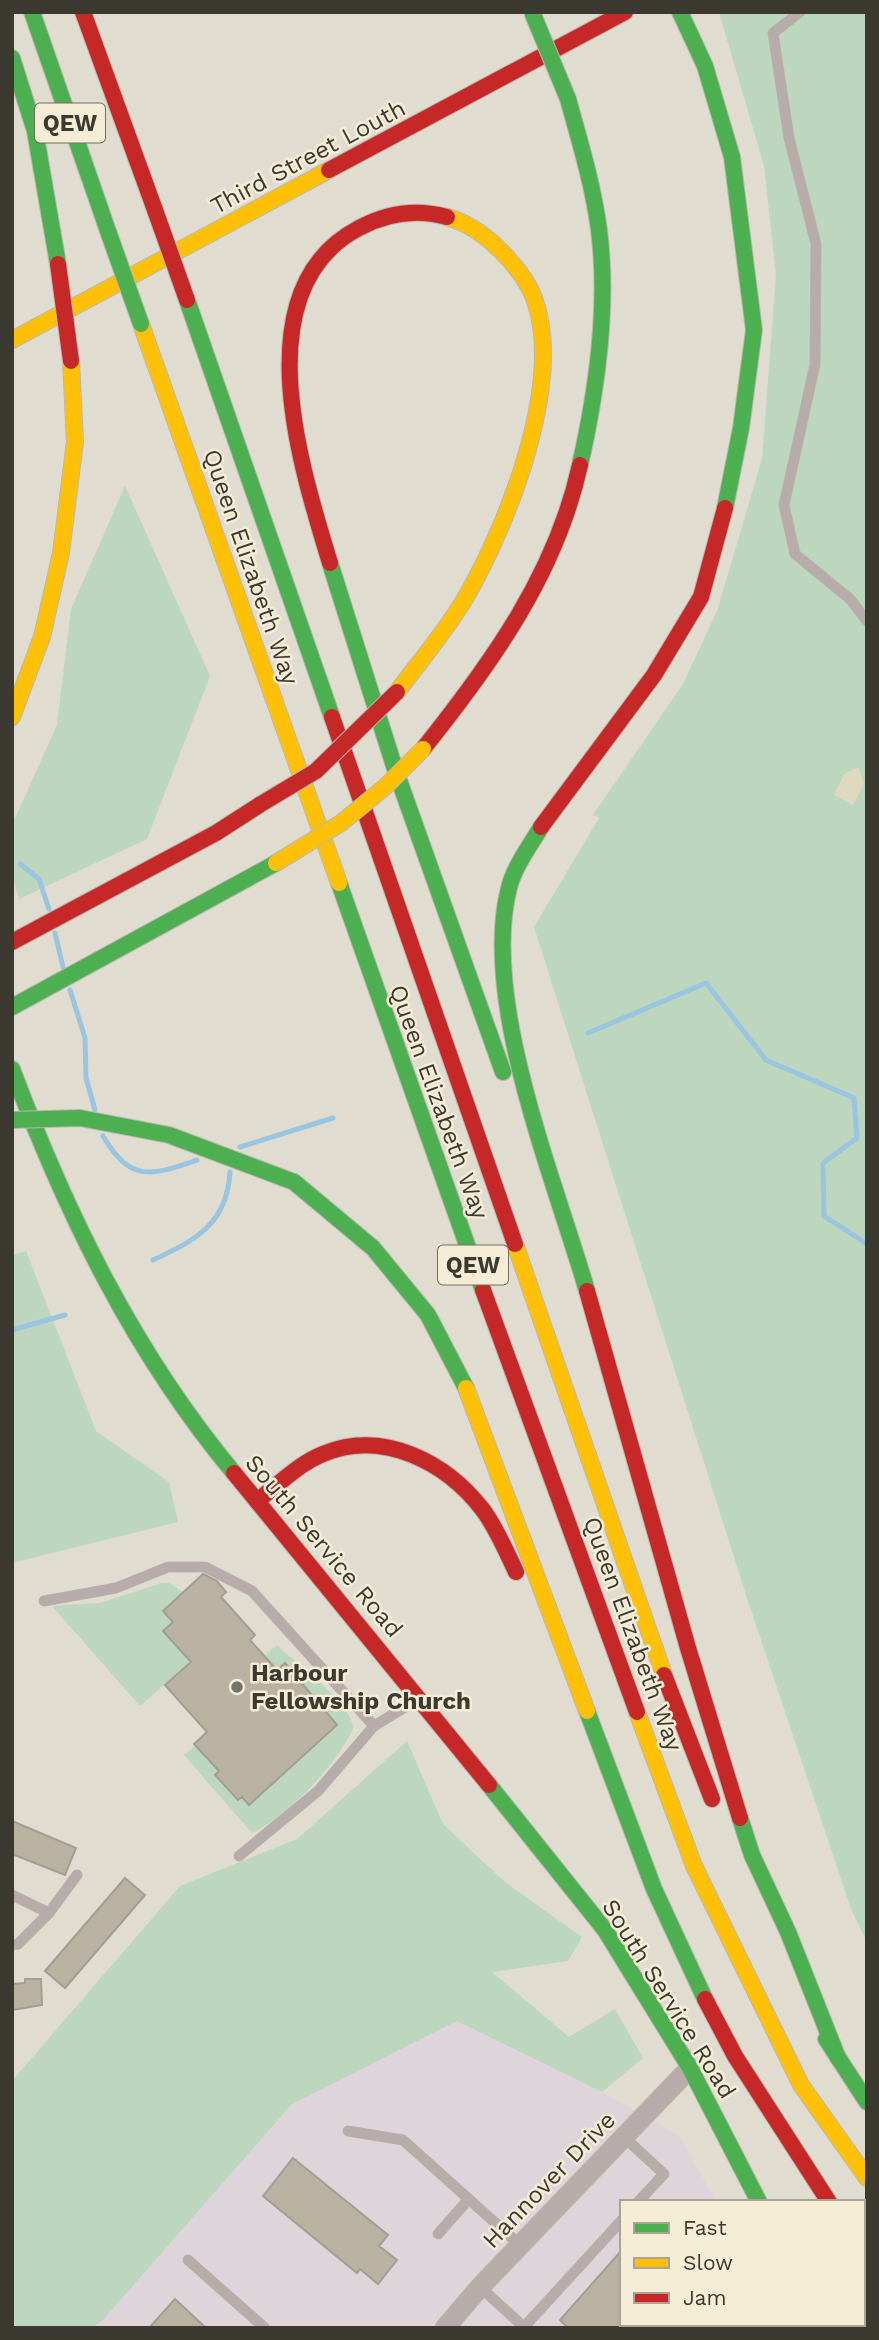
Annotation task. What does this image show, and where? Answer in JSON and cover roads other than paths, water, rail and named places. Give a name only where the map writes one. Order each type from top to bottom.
[{"type":"main road","name":"Queen Elizabeth Way","points":[[32,12],[503,1349],[694,1866],[801,2085],[867,2178]]},
{"type":"main road","name":"Queen Elizabeth Way","points":[[83,12],[187,300],[659,1661],[719,1815]]},
{"type":"main road","points":[[12,1007],[276,863],[341,823],[385,787],[423,749],[468,695],[508,636],[543,574],[570,508],[591,426],[599,337],[601,250],[590,179],[568,99],[533,12]]},
{"type":"main road","name":"Third Street Louth","points":[[12,340],[625,12]]},
{"type":"main road","points":[[680,12],[705,66],[732,157],[754,330],[741,428],[721,526],[701,597],[654,675],[543,822],[509,886],[499,949],[519,1058],[540,1141],[581,1271],[684,1635],[752,1855],[788,1932],[838,2058]]},
{"type":"main road","points":[[12,58],[35,131],[58,264],[71,361],[75,442],[61,552],[42,636],[12,717]]},
{"type":"main road","points":[[12,942],[216,833],[316,771],[397,692],[465,600],[499,533],[526,458],[543,353],[537,306],[516,263],[475,227],[424,210],[391,214],[349,231],[316,261],[290,322],[290,403],[321,531],[362,673],[505,1077],[581,1271]]},
{"type":"main road","name":"South Service Road","points":[[12,1069],[39,1141],[74,1220],[127,1323],[194,1424],[420,1698],[605,1930],[690,2068],[758,2200]]},
{"type":"main road","points":[[12,1120],[80,1118],[169,1135],[294,1182],[373,1248],[428,1315],[458,1372],[494,1459],[654,1889],[697,1984],[735,2056],[828,2200]]},
{"type":"main road","points":[[257,1501],[323,1455],[356,1445],[392,1447],[430,1462],[458,1482],[484,1510],[515,1570],[612,1782]]},
{"type":"main road","points":[[776,1948],[838,2058],[867,2102]]},
{"type":"street","name":"Hannover Drive","points":[[446,2327],[480,2287],[690,2068]]},
{"type":"lane","points":[[800,12],[773,33],[789,138],[816,244],[816,364],[784,505],[795,554],[850,599],[867,621]]},
{"type":"lane","points":[[44,1601],[116,1588],[168,1567],[205,1567],[252,1591],[374,1726]]},
{"type":"lane","points":[[239,1856],[318,1791],[374,1726],[420,1698]]},
{"type":"lane","points":[[12,1944],[18,1944],[49,1913],[77,1875]]},
{"type":"lane","points":[[12,1895],[49,1913]]},
{"type":"lane","points":[[348,2131],[402,2140],[520,2245]]},
{"type":"lane","points":[[624,2137],[664,2174],[640,2200]]},
{"type":"lane","points":[[438,2234],[468,2200]]},
{"type":"lane","points":[[480,2287],[524,2327],[620,2222]]},
{"type":"lane","points":[[188,2260],[265,2328]]},
{"type":"waterway","points":[[20,864],[39,879],[49,909]]},
{"type":"waterway","points":[[55,933],[63,967]]},
{"type":"waterway","points":[[588,1033],[706,983],[766,1060],[854,1098],[857,1138],[823,1163],[824,1216],[867,1244]]},
{"type":"waterway","points":[[70,990],[85,1038],[86,1078],[95,1110]]},
{"type":"waterway","points":[[240,1147],[333,1118]]},
{"type":"waterway","points":[[103,1136],[123,1162],[143,1172],[167,1170],[197,1160]]},
{"type":"waterway","points":[[153,1260],[183,1245],[207,1228],[223,1205],[230,1172]]},
{"type":"waterway","points":[[12,1330],[65,1315]]},
{"type":"place","name":"Harbour Fellowship Church","points":[[237,1687]]}]
